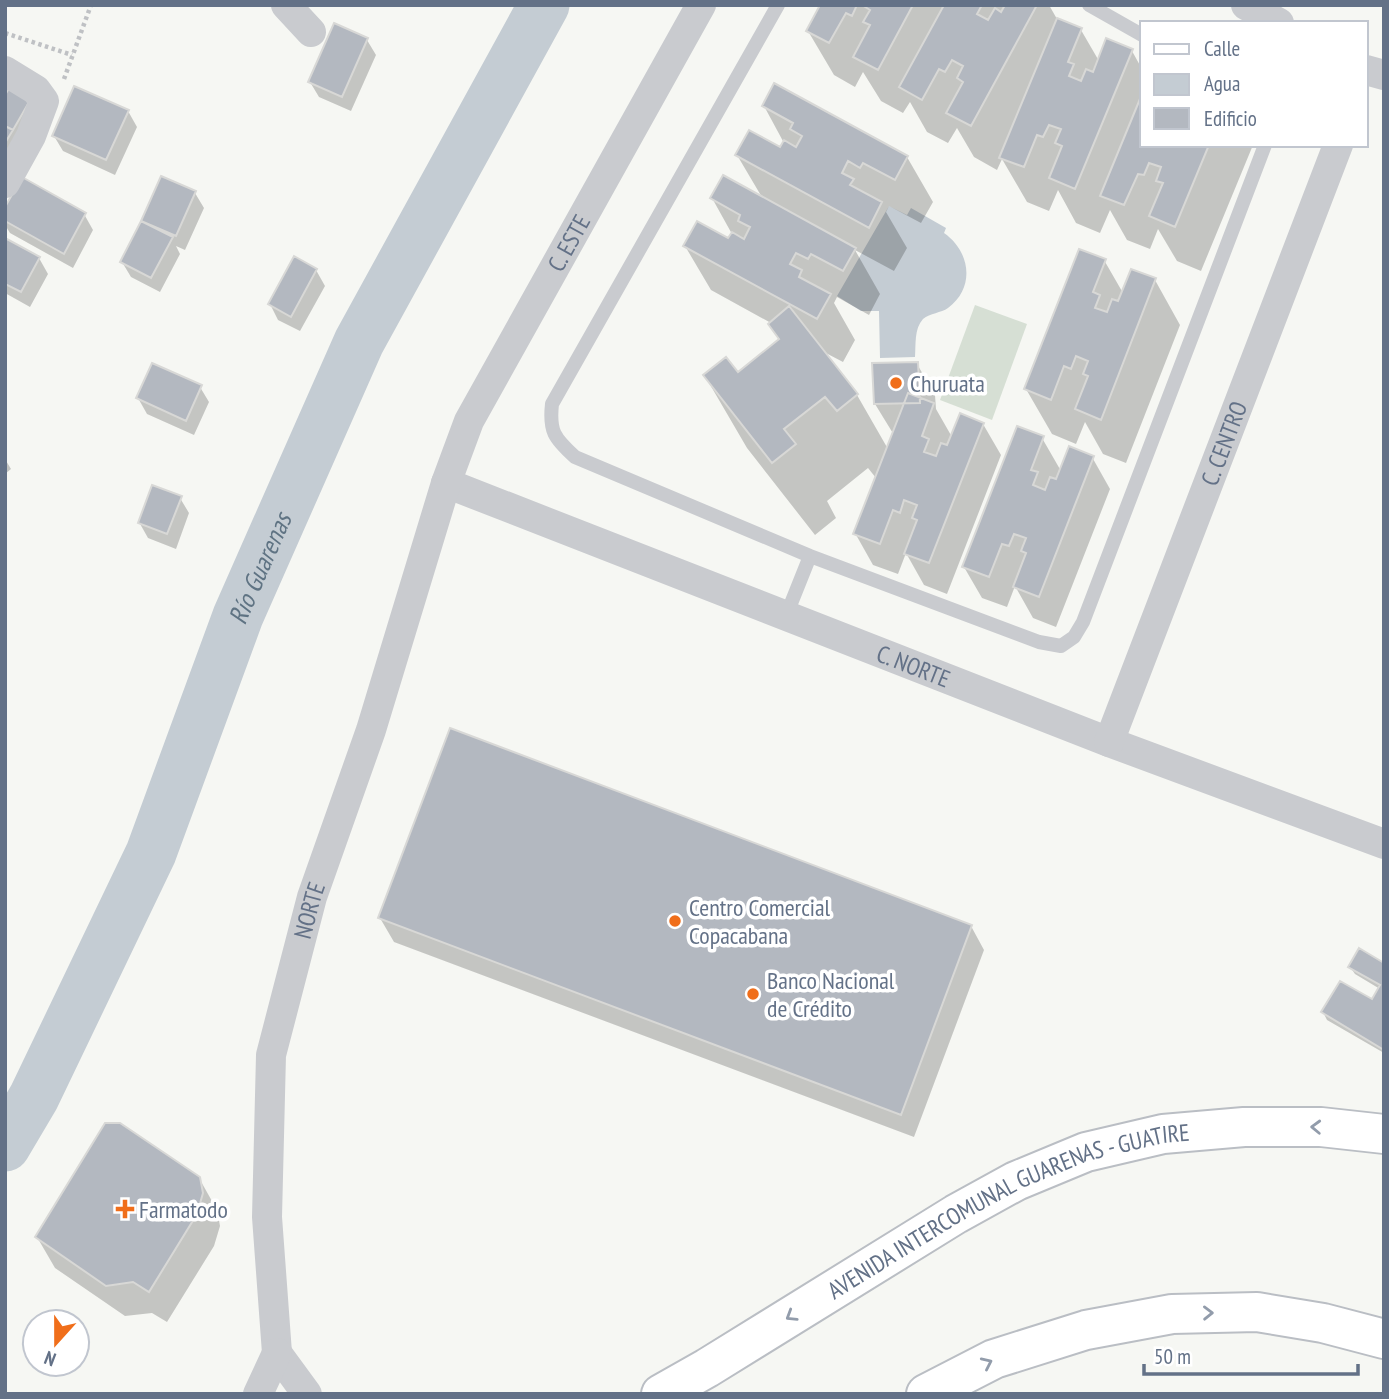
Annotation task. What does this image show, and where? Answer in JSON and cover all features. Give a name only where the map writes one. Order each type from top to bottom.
[{"type":"main road","name":"AVENIDA INTERCOMUNAL GUARENAS - GUATIRE","points":[[661,1394],[956,1214],[1016,1181],[1086,1152],[1163,1134],[1244,1127],[1321,1126],[1384,1134]]},
{"type":"main road","points":[[926,1394],[994,1359],[1086,1330],[1172,1314],[1257,1312],[1323,1323],[1384,1339]]},
{"type":"street","points":[[286,5],[311,32]]},
{"type":"street","name":"C. ESTE","points":[[446,483],[469,421],[701,5]]},
{"type":"street","points":[[1246,5],[1275,21]]},
{"type":"street","points":[[5,183],[31,136],[24,85]]},
{"type":"street","name":"C. CENTRO","points":[[1109,742],[1337,147]]},
{"type":"street","name":"C. NORTE","points":[[446,483],[1109,742],[1384,844]]},
{"type":"street","name":"NORTE","points":[[277,1353],[267,1217],[271,1055],[312,897],[370,730],[446,483]]},
{"type":"street","points":[[258,1394],[277,1353],[307,1394]]},
{"type":"lane","points":[[778,5],[552,404],[550,424],[561,444],[575,457],[810,556],[1040,642],[1061,646],[1074,637],[1088,610],[1264,147]]},
{"type":"lane","points":[[1089,5],[1140,34]]},
{"type":"lane","points":[[786,616],[810,556]]},
{"type":"path","points":[[24,85],[55,99],[90,5]]},
{"type":"path","points":[[5,33],[71,54]]},
{"type":"shaded area","points":[[975,305],[1027,324],[992,420],[940,400]]},
{"type":"water","points":[[889,206],[907,215],[911,208],[946,228],[944,233],[960,249],[966,269],[963,290],[957,299],[948,308],[926,317],[920,323],[915,357],[880,358],[879,311],[861,311],[837,296]]},
{"type":"building","points":[[820,5],[857,5],[852,16],[846,13],[829,43],[806,31]]},
{"type":"building","points":[[862,5],[913,5],[878,70],[853,57],[870,25],[863,22],[870,10]]},
{"type":"building","points":[[944,5],[982,5],[977,14],[988,20],[995,8],[1001,12],[1005,5],[1037,5],[971,126],[946,113],[963,82],[957,78],[963,66],[952,60],[945,72],[939,69],[922,100],[899,87]]},
{"type":"building","points":[[1057,18],[1082,28],[1068,62],[1074,64],[1069,76],[1081,81],[1086,69],[1093,72],[1106,38],[1133,49],[1075,189],[1049,178],[1062,146],[1055,143],[1061,129],[1049,125],[1043,137],[1037,135],[1024,167],[999,158]]},
{"type":"building","points":[[334,23],[368,38],[342,97],[308,82]]},
{"type":"building","points":[[774,83],[908,156],[895,180],[863,163],[860,168],[848,161],[842,173],[854,179],[850,185],[882,202],[869,228],[735,155],[749,130],[780,147],[784,140],[796,147],[802,136],[790,129],[793,123],[762,106]]},
{"type":"building","points":[[11,85],[32,97],[13,130],[5,126],[5,95]]},
{"type":"building","points":[[74,86],[129,110],[106,160],[52,136]]},
{"type":"building","points":[[1140,99],[1140,147],[1208,147],[1175,227],[1149,216],[1163,183],[1156,181],[1161,167],[1149,163],[1144,175],[1138,174],[1124,205],[1100,196]]},
{"type":"building","points":[[5,126],[13,130],[5,143]]},
{"type":"building","points":[[723,175],[856,248],[843,271],[811,254],[808,259],[796,253],[790,264],[802,270],[799,277],[831,294],[817,319],[683,246],[697,221],[728,238],[732,232],[744,239],[750,227],[738,221],[740,215],[710,198]]},
{"type":"building","points":[[161,176],[196,191],[176,236],[141,221]]},
{"type":"building","points":[[22,177],[86,213],[64,254],[5,221],[5,207]]},
{"type":"building","points":[[141,221],[173,237],[151,278],[120,262]]},
{"type":"building","points":[[5,238],[40,257],[21,292],[5,284]]},
{"type":"building","points":[[1079,249],[1106,259],[1093,292],[1100,295],[1095,308],[1107,312],[1112,299],[1118,301],[1131,269],[1156,278],[1101,420],[1075,409],[1088,376],[1083,374],[1088,361],[1076,356],[1071,369],[1064,366],[1051,400],[1024,389]]},
{"type":"building","points":[[294,256],[317,269],[291,317],[268,304]]},
{"type":"building","points":[[789,306],[858,394],[837,411],[825,397],[784,429],[796,444],[772,463],[703,375],[726,357],[738,372],[779,339],[768,324]]},
{"type":"building","name":"Churuata","points":[[918,362],[920,403],[874,404],[872,363]]},
{"type":"building","points":[[152,363],[202,385],[186,421],[136,398]]},
{"type":"building","points":[[908,393],[934,403],[922,436],[929,439],[924,452],[936,456],[941,443],[947,445],[960,413],[984,423],[929,563],[904,554],[917,520],[912,518],[917,505],[904,500],[900,513],[893,510],[880,544],[853,534]]},
{"type":"building","points":[[1017,426],[1044,436],[1031,470],[1038,472],[1033,485],[1045,490],[1050,477],[1056,479],[1069,446],[1094,456],[1039,597],[1013,587],[1026,553],[1021,551],[1026,538],[1014,534],[1009,546],[1002,544],[989,577],[962,567]]},
{"type":"building","points":[[152,485],[182,496],[167,534],[138,523]]},
{"type":"building","name":"Centro Comercial Copacabana","points":[[450,728],[972,925],[901,1115],[378,918]]},
{"type":"building","points":[[1359,948],[1384,963],[1384,1050],[1321,1012],[1340,981],[1372,999],[1380,985],[1348,967]]},
{"type":"building","name":"Farmatodo","points":[[105,1123],[120,1123],[200,1177],[203,1193],[197,1214],[149,1292],[133,1282],[106,1286],[35,1237]]},
{"type":"waterway","name":"Río Guarenas","points":[[5,1146],[34,1097],[151,853],[238,616],[359,342],[544,5]]},
{"type":"place","name":"Churuata","points":[[896,383]]},
{"type":"place","name":"Centro Comercial Copacabana","points":[[675,921]]},
{"type":"place","name":"Banco Nacional de Crédito","points":[[753,994]]},
{"type":"place","name":"Farmatodo","points":[[125,1209]]}]
